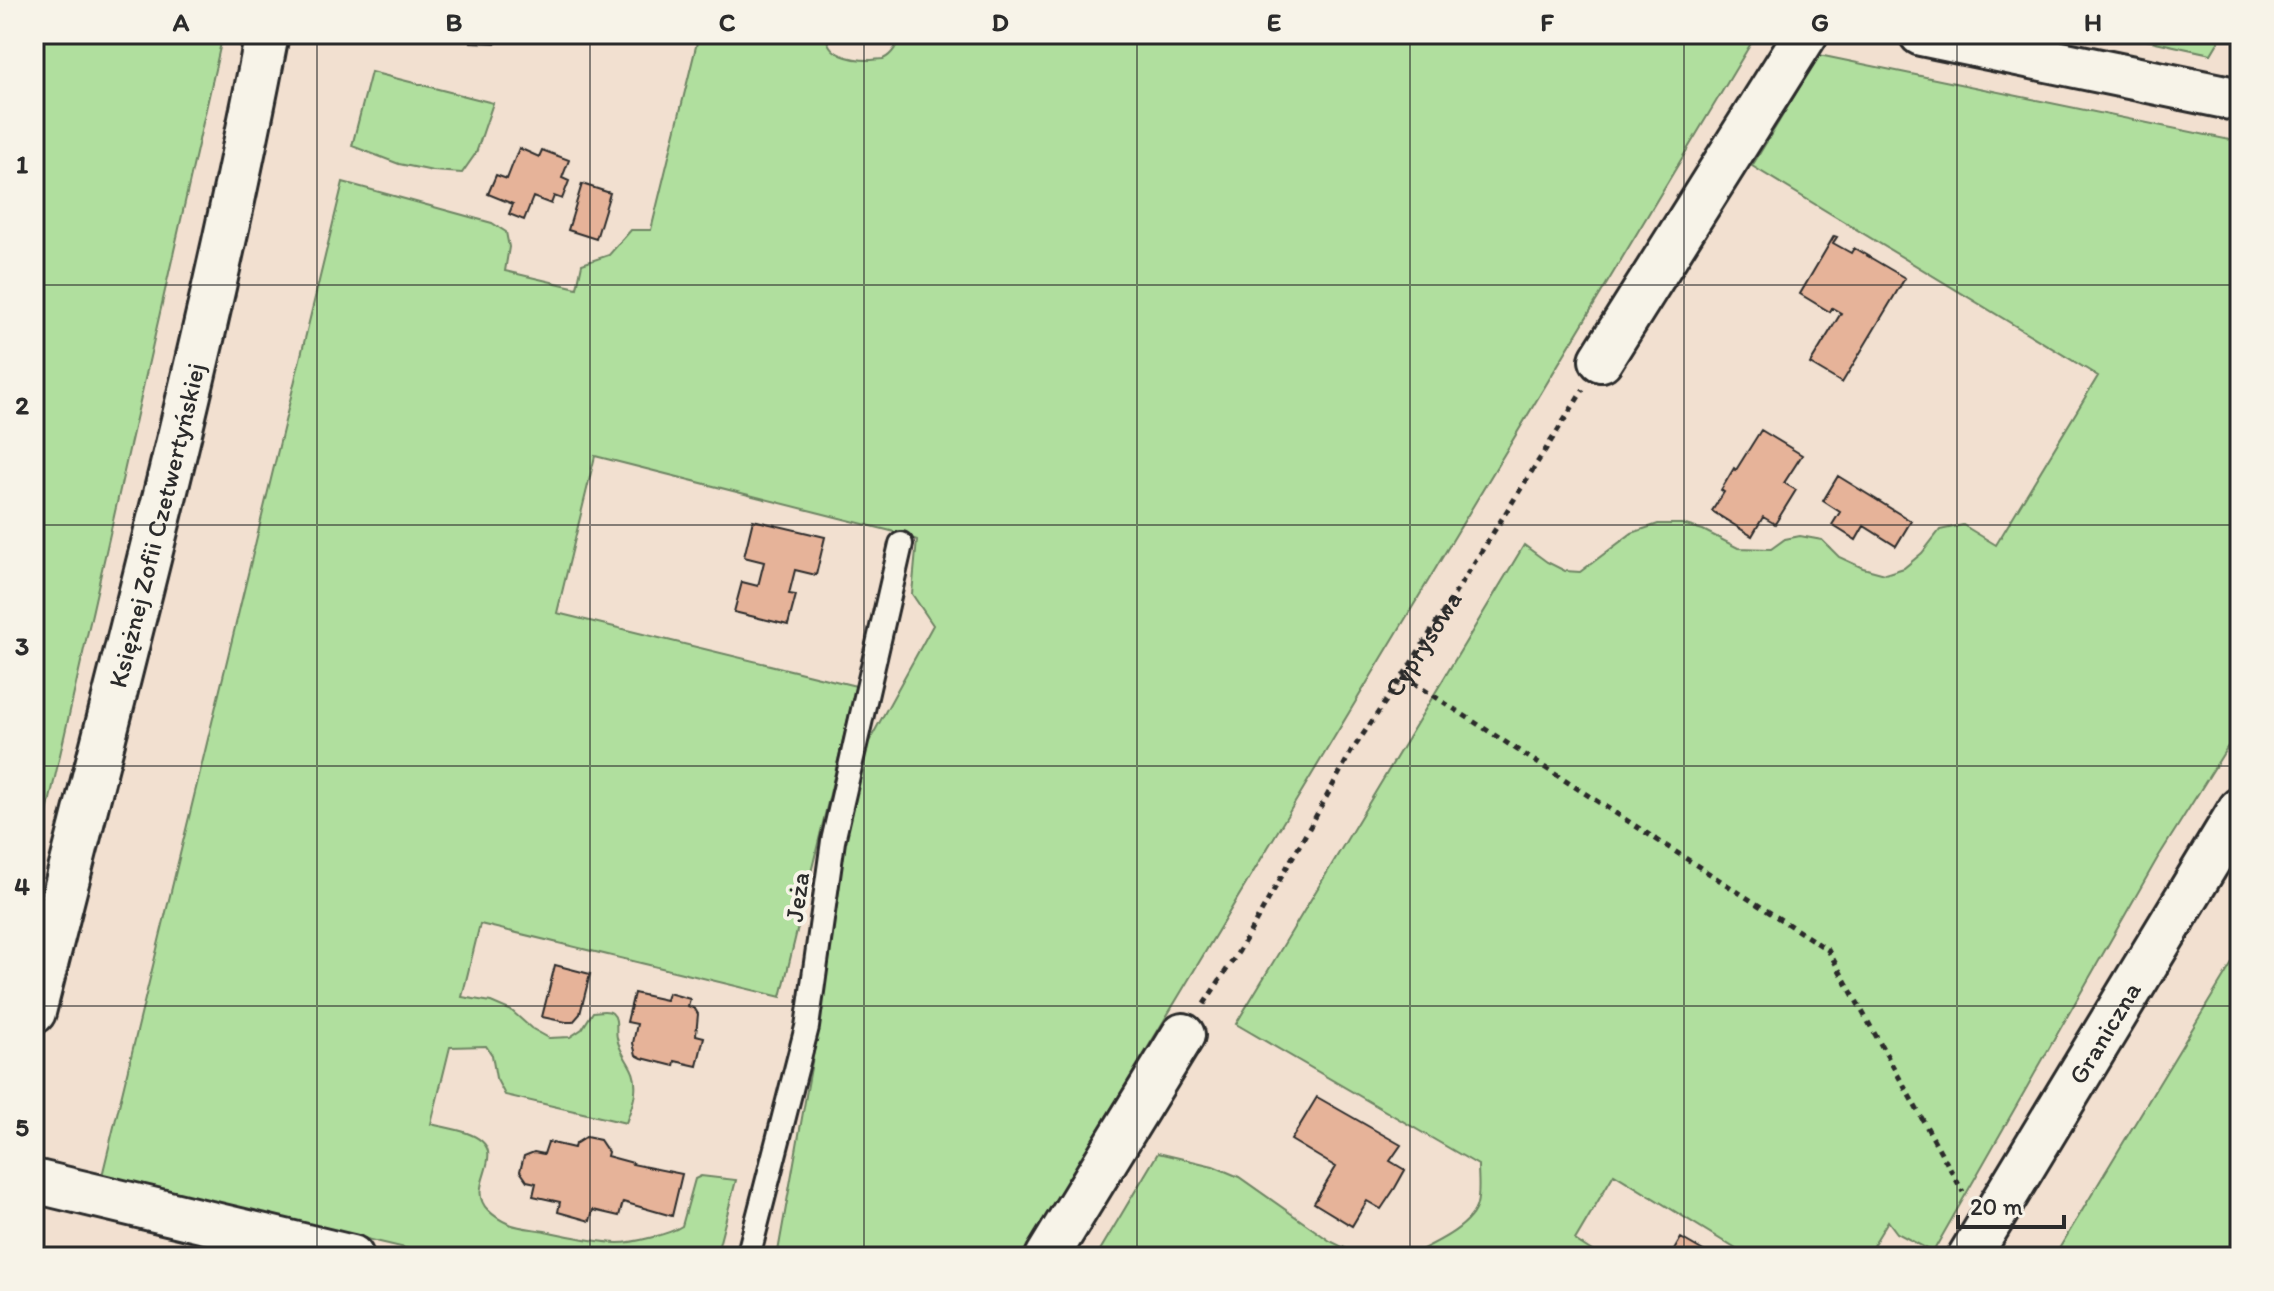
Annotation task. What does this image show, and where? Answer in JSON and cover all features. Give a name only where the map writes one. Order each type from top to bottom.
[{"type":"street","name":"Księżnej Zofii Czetwertyńskiej","points":[[34,1012],[174,460],[267,34]]},
{"type":"street","points":[[1601,360],[1806,34]]},
{"type":"street","points":[[1921,34],[2240,100]]},
{"type":"street","name":"Graniczna","points":[[1977,1244],[2240,809]]},
{"type":"street","points":[[1047,1257],[1183,1035]]},
{"type":"street","points":[[34,1181],[352,1257]]},
{"type":"lane","name":"Jeża","points":[[748,1257],[807,1027],[833,841],[901,544]]},
{"type":"path","name":"Cyprysowa","points":[[1183,1035],[1239,951],[1351,752],[1403,676],[1601,360]]},
{"type":"path","points":[[1403,676],[1828,950],[1977,1244]]},
{"type":"green space","points":[[34,34],[223,34],[34,870]]},
{"type":"green space","points":[[699,34],[826,34],[827,41],[836,52],[848,58],[870,60],[890,55],[902,34],[1724,34],[1753,40],[1022,1257],[777,1257],[821,1012],[855,767],[933,625],[912,594],[917,540],[595,456],[557,613],[856,686],[781,997],[480,924],[462,997],[491,1002],[512,1011],[531,1028],[549,1038],[570,1037],[582,1029],[593,1012],[612,1013],[619,1046],[634,1076],[634,1100],[626,1123],[505,1095],[486,1046],[450,1047],[431,1124],[467,1133],[481,1140],[488,1158],[481,1190],[482,1200],[492,1214],[513,1225],[581,1238],[625,1243],[669,1232],[682,1226],[695,1179],[701,1176],[736,1180],[716,1257],[443,1257],[102,1176],[343,182],[492,223],[506,232],[509,247],[505,271],[577,288],[582,264],[609,255],[631,230],[651,230]]},
{"type":"green space","points":[[2129,34],[2223,34],[2211,54]]},
{"type":"green space","points":[[1819,55],[2240,142],[2240,727],[2157,859],[1933,1252],[1897,1233],[1888,1221],[1866,1257],[1749,1257],[1614,1174],[1575,1240],[1598,1257],[1407,1257],[1467,1221],[1477,1204],[1478,1165],[1236,1024],[1524,545],[1565,571],[1580,572],[1632,533],[1658,524],[1682,524],[1703,530],[1738,548],[1771,549],[1785,539],[1800,536],[1822,540],[1839,557],[1885,574],[1904,568],[1922,553],[1940,530],[1963,525],[1996,545],[2098,376],[1752,166]]},
{"type":"green space","points":[[371,72],[493,103],[476,153],[462,173],[399,164],[352,146]]},
{"type":"green space","points":[[2240,950],[2240,1257],[2054,1257]]},
{"type":"green space","points":[[1158,1153],[1213,1166],[1239,1177],[1330,1241],[1363,1257],[1096,1257]]},
{"type":"building","points":[[472,34],[536,34],[535,39],[496,36],[496,43],[471,42]]},
{"type":"building","points":[[519,148],[539,157],[542,150],[569,160],[562,178],[569,181],[562,199],[554,196],[551,204],[533,197],[524,220],[509,214],[513,204],[488,194],[496,175],[507,179]]},
{"type":"building","points":[[582,184],[610,193],[596,239],[568,230]]},
{"type":"building","points":[[1834,236],[1837,237],[1833,243],[1851,253],[1854,248],[1905,278],[1842,383],[1810,364],[1841,313],[1832,308],[1830,312],[1800,294]]},
{"type":"building","points":[[1761,430],[1802,455],[1784,483],[1796,490],[1775,524],[1763,517],[1752,536],[1712,511],[1734,468],[1736,470]]},
{"type":"building","points":[[1838,476],[1911,521],[1896,546],[1864,526],[1856,540],[1832,525],[1840,512],[1823,501]]},
{"type":"building","points":[[753,520],[825,537],[816,575],[795,570],[789,594],[796,595],[788,625],[734,612],[742,582],[758,586],[764,562],[744,557]]},
{"type":"building","points":[[555,965],[590,974],[580,1014],[573,1022],[542,1017]]},
{"type":"building","points":[[634,993],[666,1000],[668,993],[690,999],[688,1006],[698,1014],[696,1035],[704,1037],[697,1066],[675,1061],[674,1066],[636,1055],[633,1043],[637,1024],[627,1022]]},
{"type":"building","points":[[1317,1097],[1401,1145],[1390,1161],[1405,1170],[1395,1188],[1381,1209],[1367,1201],[1352,1226],[1314,1203],[1336,1167],[1291,1140]]},
{"type":"building","points":[[586,1137],[600,1140],[608,1152],[607,1156],[682,1174],[672,1216],[623,1202],[619,1216],[593,1210],[590,1221],[558,1212],[560,1202],[533,1196],[536,1183],[527,1181],[520,1171],[524,1156],[534,1152],[544,1154],[548,1142],[574,1148]]},
{"type":"building","points":[[1681,1238],[1712,1256],[1712,1257],[1670,1257]]}]
